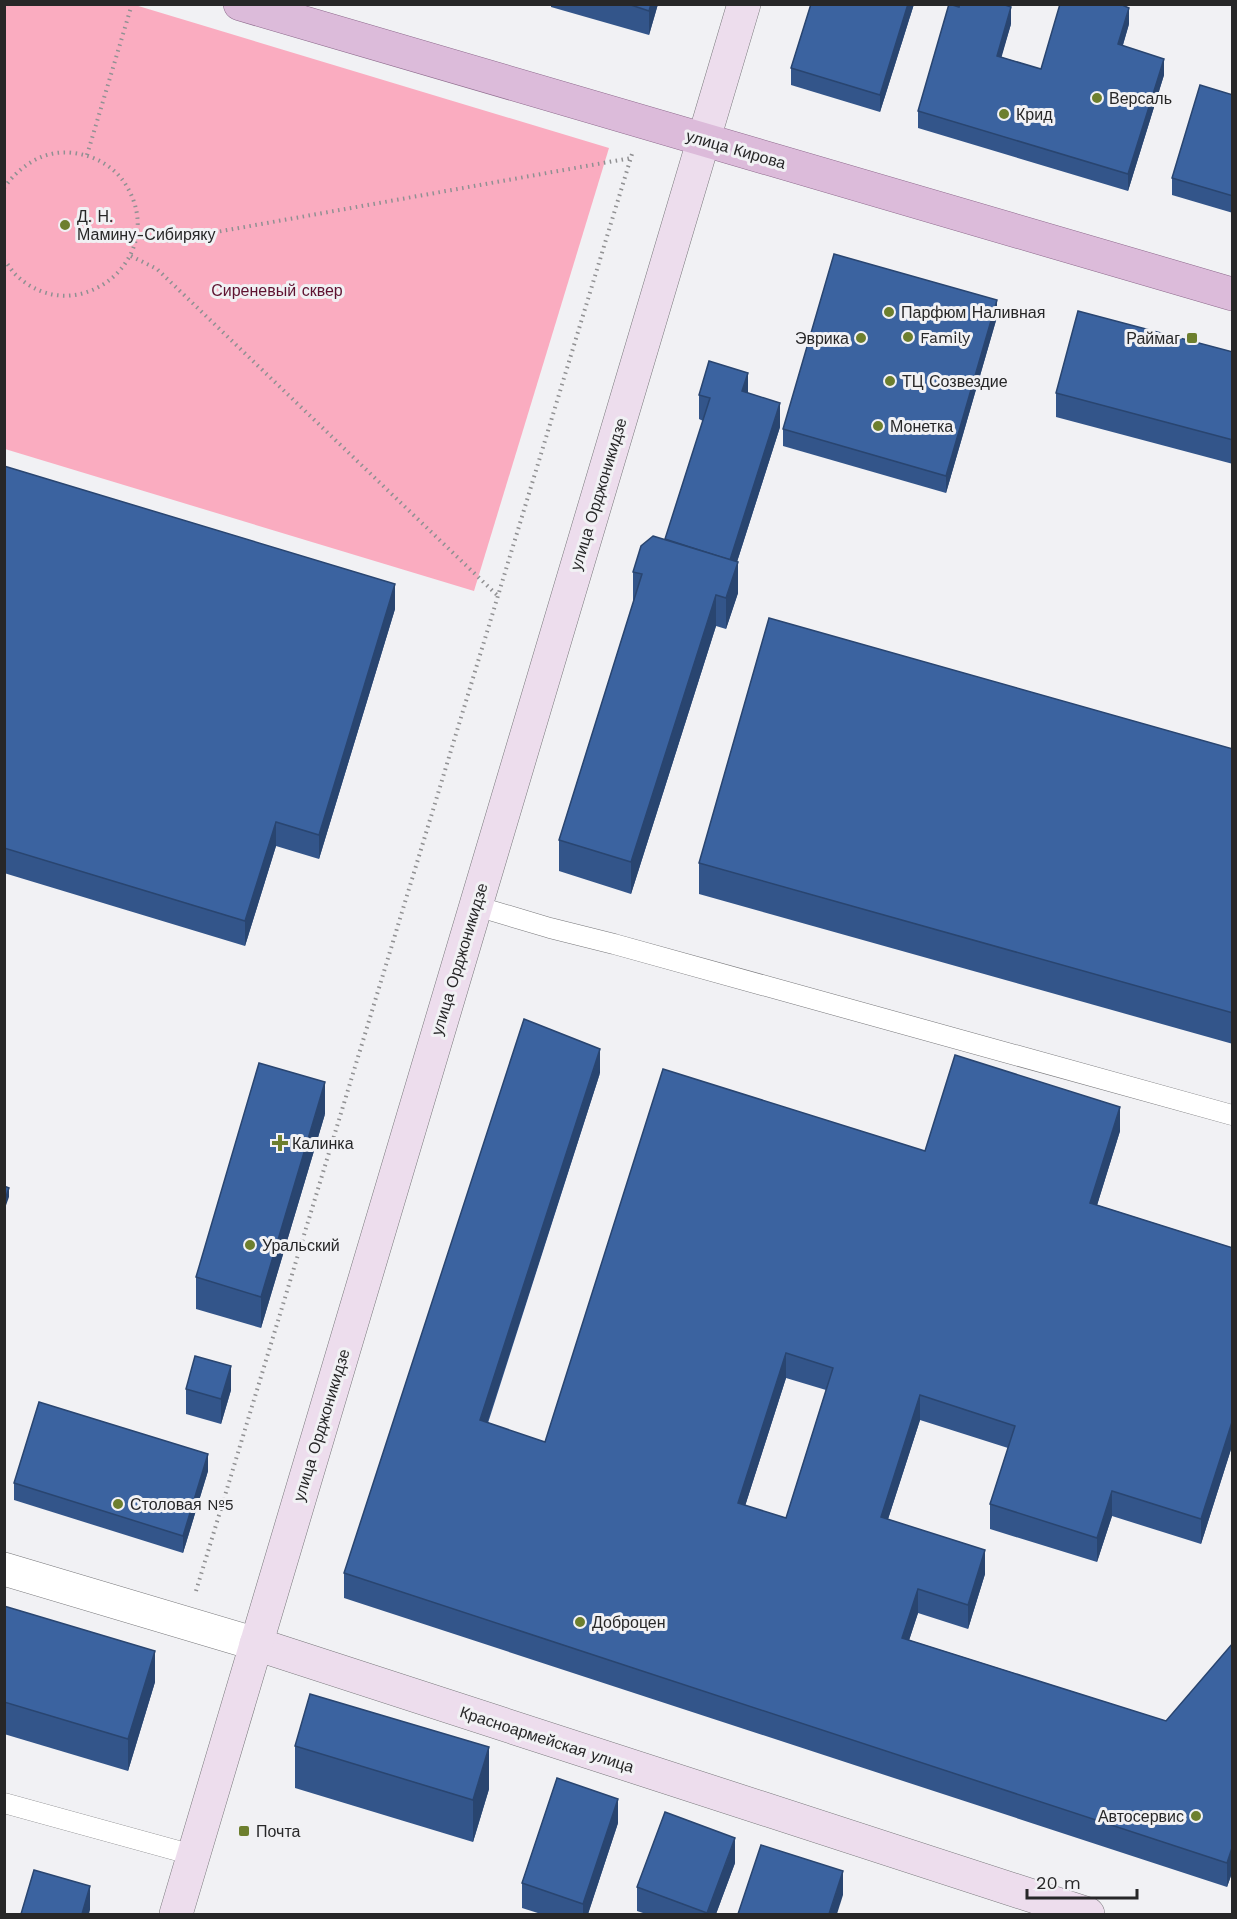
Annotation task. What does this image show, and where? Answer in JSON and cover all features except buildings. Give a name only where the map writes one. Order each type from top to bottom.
[{"type":"main road","name":"улица Кирова","points":[[240,4],[1233,294]]},
{"type":"main road","name":"улица Орджоникидзе","points":[[176,1914],[744,4]]},
{"type":"main road","name":"Красноармейская улица","points":[[256,1644],[1088,1914]]},
{"type":"street","name":"Красноармейская улица","points":[[4,1569],[256,1644]]},
{"type":"lane","points":[[476,906],[1233,1115]]},
{"type":"lane","points":[[4,1803],[193,1855]]},
{"type":"path","points":[[87,155],[132,4]]},
{"type":"path","points":[[186,1623],[642,122]]},
{"type":"path","points":[[4,188],[14,175],[29,162],[48,154],[67,152],[87,155],[106,163],[122,177],[133,195],[138,215],[137,237],[130,256],[120,272],[105,285],[87,292],[68,295],[48,294],[31,286],[15,274],[4,260]]},
{"type":"path","points":[[137,237],[166,241],[631,158]]},
{"type":"path","points":[[130,256],[157,268],[498,596]]},
{"type":"green space","name":"Сиреневый сквер","points":[[4,5],[135,5],[609,148],[474,591],[5,449]]},
{"type":"place","name":"Версаль","points":[[1097,98]]},
{"type":"place","name":"Крид","points":[[1004,114]]},
{"type":"place","name":"Д. Н. Мамину-Сибиряку","points":[[65,225]]},
{"type":"place","name":"Парфюм Наливная","points":[[889,312]]},
{"type":"place","name":"Family","points":[[908,337]]},
{"type":"place","name":"Эврика","points":[[861,338]]},
{"type":"place","name":"Раймаг","points":[[1192,338]]},
{"type":"place","name":"ТЦ Созвездие","points":[[890,381]]},
{"type":"place","name":"Монетка","points":[[878,426]]},
{"type":"place","name":"Калинка","points":[[280,1143]]},
{"type":"place","name":"Уральский","points":[[250,1245]]},
{"type":"place","name":"Столовая №5","points":[[118,1504]]},
{"type":"place","name":"Доброцен","points":[[580,1622]]},
{"type":"place","name":"Автосервис","points":[[1196,1816]]},
{"type":"place","name":"Почта","points":[[244,1831]]}]
